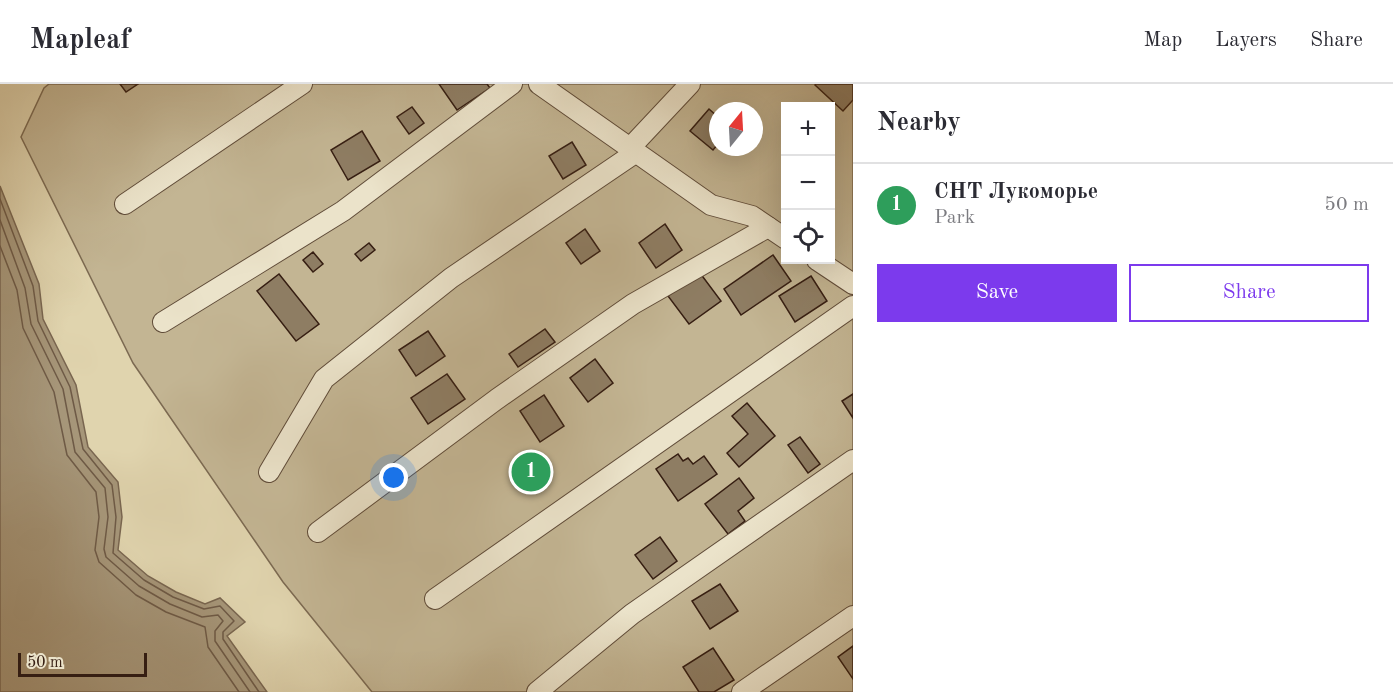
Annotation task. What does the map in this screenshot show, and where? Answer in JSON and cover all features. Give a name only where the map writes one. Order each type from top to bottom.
[{"type":"street","points":[[125,204],[302,84]]},
{"type":"street","points":[[163,322],[343,211],[512,84]]},
{"type":"street","points":[[539,84],[711,205],[752,216],[781,236]]},
{"type":"street","points":[[269,472],[324,379],[451,278],[632,151],[690,84]]},
{"type":"street","points":[[318,532],[497,399],[633,304],[768,227]]},
{"type":"street","points":[[823,264],[853,284]]},
{"type":"street","points":[[435,599],[853,306]]},
{"type":"street","points":[[537,692],[632,614],[853,460]]},
{"type":"street","points":[[742,692],[853,616]]},
{"type":"shaded area","points":[[49,84],[853,84],[853,692],[372,692],[283,582],[133,363],[21,137],[44,88]]},
{"type":"water","points":[[0,186],[39,284],[43,319],[76,385],[88,447],[118,482],[122,517],[118,550],[148,576],[176,592],[205,604],[220,598],[245,622],[227,636],[267,692],[0,692]]},
{"type":"building","points":[[120,84],[138,84],[126,92]]},
{"type":"building","points":[[439,84],[487,84],[490,88],[457,110]]},
{"type":"building","points":[[853,84],[853,100],[843,111],[815,85]]},
{"type":"building","points":[[412,107],[424,123],[409,134],[397,117]]},
{"type":"building","points":[[709,109],[709,147],[690,131]]},
{"type":"building","points":[[362,131],[380,161],[348,180],[331,150]]},
{"type":"building","points":[[572,142],[586,165],[563,179],[549,156]]},
{"type":"building","points":[[665,224],[682,250],[656,268],[639,243]]},
{"type":"building","points":[[585,229],[600,251],[581,264],[566,243]]},
{"type":"building","points":[[369,243],[375,250],[361,261],[355,254]]},
{"type":"building","points":[[313,252],[323,264],[313,272],[303,260]]},
{"type":"building","points":[[773,255],[791,281],[741,315],[724,289]]},
{"type":"building","points":[[700,273],[721,301],[689,324],[668,296]]},
{"type":"building","points":[[279,274],[319,324],[296,341],[257,291]]},
{"type":"building","points":[[811,276],[827,301],[795,322],[779,296]]},
{"type":"building","points":[[545,329],[555,342],[518,367],[509,354]]},
{"type":"building","points":[[428,331],[445,356],[416,376],[399,350]]},
{"type":"building","points":[[595,359],[613,383],[588,402],[570,378]]},
{"type":"building","points":[[447,374],[465,399],[428,424],[411,398]]},
{"type":"building","points":[[853,394],[853,418],[842,401]]},
{"type":"building","points":[[544,395],[564,426],[540,442],[520,411]]},
{"type":"building","points":[[747,403],[775,436],[739,467],[727,453],[748,434],[732,416]]},
{"type":"building","points":[[800,437],[820,464],[808,473],[788,445]]},
{"type":"building","points":[[678,454],[683,461],[688,458],[693,464],[704,456],[717,474],[678,501],[656,469]]},
{"type":"building","points":[[739,478],[754,498],[738,511],[745,521],[728,534],[705,504]]},
{"type":"building","points":[[660,537],[677,561],[653,579],[635,555]]},
{"type":"building","points":[[720,584],[738,611],[710,629],[692,601]]},
{"type":"building","points":[[853,646],[853,679],[838,657]]},
{"type":"building","points":[[713,648],[734,680],[714,692],[699,692],[683,667]]},
{"type":"place","name":"СНТ Лукоморье","points":[[531,472]]}]
